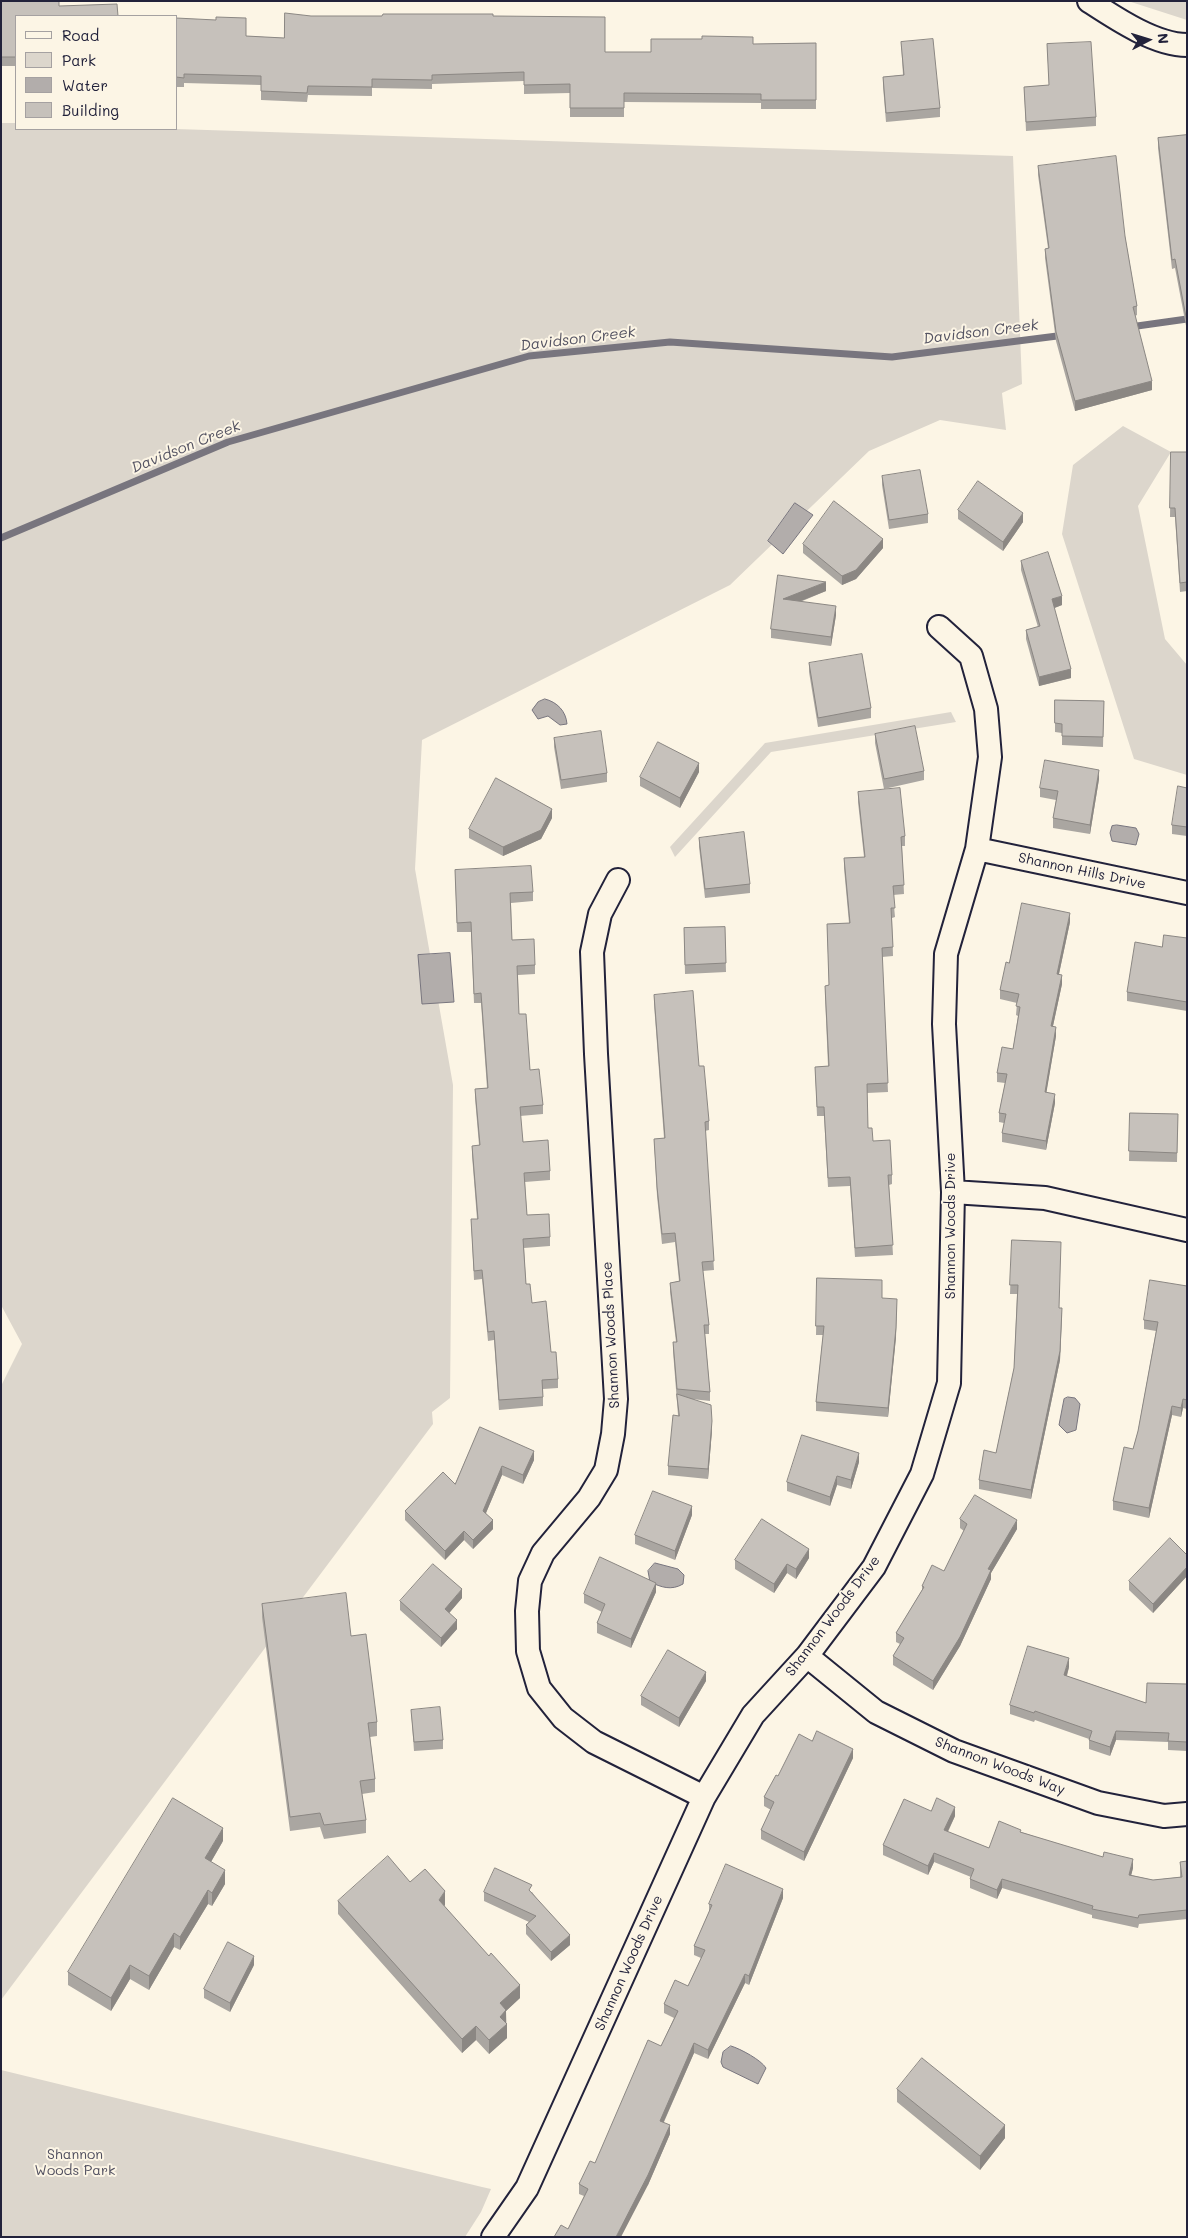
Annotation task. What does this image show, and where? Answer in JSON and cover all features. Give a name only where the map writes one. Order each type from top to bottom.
[{"type":"street","points":[[1089,1],[1119,21],[1173,45],[1187,45]]},
{"type":"street","name":"Shannon Woods Drive","points":[[493,2237],[527,2188],[704,1797],[753,1715],[807,1656],[874,1567],[922,1474],[949,1383],[954,1192],[944,1024],[946,954],[977,849],[990,757],[986,709],[971,656],[939,627]]},
{"type":"street","name":"Shannon Hills Drive","points":[[977,849],[1187,893]]},
{"type":"street","name":"Shannon Woods Place","points":[[618,880],[600,914],[592,952],[616,1399],[613,1434],[606,1470],[589,1498],[544,1553],[530,1581],[527,1611],[528,1651],[539,1688],[563,1718],[594,1742],[704,1797]]},
{"type":"street","points":[[954,1192],[1045,1198],[1187,1230]]},
{"type":"street","name":"Shannon Woods Way","points":[[807,1656],[876,1712],[954,1751],[1098,1803],[1164,1816],[1187,1814]]},
{"type":"green space","points":[[1128,1],[1187,1],[1187,20]]},
{"type":"green space","points":[[1,123],[15,123],[15,130],[178,129],[1013,156],[1022,384],[1002,393],[1006,430],[940,420],[869,451],[730,585],[422,740],[415,869],[453,1085],[450,1398],[432,1412],[433,1424],[1,2000],[1,1386],[22,1344],[1,1305]]},
{"type":"green space","points":[[1123,426],[1171,452],[1138,506],[1165,639],[1187,665],[1187,775],[1134,759],[1062,534],[1073,465]]},
{"type":"green space","points":[[951,712],[956,722],[771,752],[675,857],[670,847],[765,743]]},
{"type":"green space","name":"Shannon Woods Park","points":[[1,2070],[491,2189],[481,2212],[465,2237],[1,2237]]},
{"type":"water","points":[[795,503],[813,515],[783,554],[768,541]]},
{"type":"water","points":[[545,699],[553,702],[560,708],[565,715],[567,724],[560,725],[548,716],[538,719],[532,710],[538,702]]},
{"type":"water","points":[[1112,826],[1136,828],[1139,834],[1136,845],[1112,841],[1110,833]]},
{"type":"water","points":[[450,953],[454,1002],[422,1004],[418,955]]},
{"type":"water","points":[[1068,1397],[1075,1398],[1080,1404],[1076,1430],[1067,1433],[1059,1425],[1064,1399]]},
{"type":"water","points":[[655,1563],[678,1569],[684,1575],[683,1584],[670,1588],[650,1582],[648,1571]]},
{"type":"water","points":[[731,2046],[750,2055],[766,2068],[758,2084],[723,2067],[721,2062],[723,2052]]},
{"type":"building","points":[[1,1],[59,1],[59,6],[117,4],[118,15],[15,15],[15,57],[1,57]]},
{"type":"building","points":[[285,13],[311,16],[493,14],[493,16],[605,17],[605,52],[651,52],[651,39],[702,39],[702,36],[753,37],[753,44],[816,43],[816,100],[761,100],[761,94],[624,93],[624,108],[570,108],[570,84],[524,85],[524,72],[432,75],[432,80],[372,79],[372,87],[308,86],[307,93],[261,91],[261,76],[184,74],[184,78],[178,77],[178,18],[216,20],[216,17],[246,18],[246,36],[284,38]]},
{"type":"building","points":[[933,39],[940,108],[886,113],[883,77],[904,75],[901,42]]},
{"type":"building","points":[[1091,42],[1096,117],[1026,122],[1024,87],[1049,85],[1047,44]]},
{"type":"building","points":[[1187,135],[1187,322],[1175,259],[1172,260],[1158,138]]},
{"type":"building","points":[[1116,156],[1125,236],[1137,306],[1133,307],[1152,381],[1075,401],[1056,332],[1045,249],[1049,248],[1038,166]]},
{"type":"building","points":[[1171,452],[1187,452],[1187,582],[1180,583],[1175,508],[1170,508]]},
{"type":"building","points":[[920,470],[928,514],[889,520],[882,476]]},
{"type":"building","points":[[978,481],[1023,513],[1003,542],[958,510]]},
{"type":"building","points":[[834,501],[883,539],[856,570],[842,576],[803,544]]},
{"type":"building","points":[[1048,552],[1062,596],[1052,599],[1071,669],[1039,677],[1026,630],[1040,626],[1021,561]]},
{"type":"building","points":[[778,575],[826,582],[783,599],[836,606],[831,637],[771,629]]},
{"type":"building","points":[[862,654],[871,708],[818,718],[809,663]]},
{"type":"building","points":[[1055,700],[1104,701],[1103,737],[1062,736],[1062,724],[1055,723]]},
{"type":"building","points":[[915,726],[924,771],[884,779],[875,734]]},
{"type":"building","points":[[601,731],[607,773],[561,780],[554,738]]},
{"type":"building","points":[[658,742],[699,763],[680,798],[640,777]]},
{"type":"building","points":[[1045,760],[1099,770],[1090,825],[1053,818],[1058,791],[1040,788]]},
{"type":"building","points":[[496,778],[552,809],[541,830],[503,847],[469,829]]},
{"type":"building","points":[[1178,786],[1187,788],[1187,827],[1172,825]]},
{"type":"building","points":[[900,788],[905,836],[901,837],[904,885],[893,886],[895,908],[891,908],[893,947],[882,948],[888,1083],[867,1084],[868,1128],[872,1128],[873,1141],[890,1140],[892,1175],[888,1175],[893,1245],[855,1248],[850,1177],[828,1178],[824,1107],[817,1107],[815,1067],[829,1066],[825,986],[829,985],[827,924],[850,923],[844,858],[865,857],[858,792]]},
{"type":"building","points":[[744,832],[750,884],[705,889],[699,838]]},
{"type":"building","points":[[531,866],[533,892],[510,893],[512,940],[534,939],[535,965],[517,966],[519,1014],[526,1014],[530,1070],[539,1069],[543,1105],[520,1107],[523,1142],[548,1140],[550,1171],[524,1173],[527,1215],[549,1214],[550,1237],[523,1239],[526,1284],[530,1284],[532,1303],[546,1301],[551,1352],[556,1352],[558,1379],[542,1380],[543,1397],[499,1400],[494,1331],[488,1332],[482,1270],[474,1271],[471,1219],[478,1219],[472,1146],[480,1145],[475,1089],[488,1088],[481,993],[474,994],[471,922],[457,923],[455,870]]},
{"type":"building","points":[[1022,903],[1070,913],[1057,974],[1062,975],[1051,1026],[1056,1027],[1045,1092],[1055,1094],[1046,1141],[1002,1133],[1006,1114],[999,1113],[1007,1074],[997,1073],[1002,1047],[1013,1049],[1020,1007],[1016,1006],[1019,994],[1000,990],[1006,962],[1009,963]]},
{"type":"building","points":[[725,927],[726,963],[685,965],[684,928]]},
{"type":"building","points":[[1164,935],[1187,938],[1187,1002],[1127,992],[1135,942],[1162,947]]},
{"type":"building","points":[[693,991],[699,1066],[704,1066],[709,1121],[705,1122],[714,1261],[702,1262],[709,1325],[704,1325],[710,1392],[677,1389],[673,1342],[677,1342],[670,1283],[680,1281],[675,1233],[662,1234],[654,1139],[665,1138],[654,995]]},
{"type":"building","points":[[1130,1113],[1178,1114],[1177,1153],[1129,1151]]},
{"type":"building","points":[[1012,1240],[1061,1242],[1059,1308],[1062,1308],[1060,1351],[1031,1490],[979,1480],[984,1450],[996,1453],[1014,1368],[1018,1285],[1010,1285]]},
{"type":"building","points":[[817,1278],[882,1280],[882,1298],[897,1299],[888,1408],[816,1402],[824,1326],[816,1326]]},
{"type":"building","points":[[1150,1280],[1187,1286],[1187,1400],[1183,1399],[1181,1408],[1172,1406],[1149,1508],[1113,1501],[1124,1447],[1133,1449],[1138,1431],[1158,1322],[1144,1320]]},
{"type":"building","points":[[677,1394],[711,1405],[712,1421],[708,1469],[668,1466],[673,1415],[679,1416]]},
{"type":"building","points":[[480,1427],[534,1451],[523,1475],[502,1466],[483,1511],[493,1520],[473,1540],[464,1531],[445,1551],[405,1511],[443,1472],[455,1484]]},
{"type":"building","points":[[802,1435],[859,1453],[851,1480],[837,1476],[830,1497],[787,1482]]},
{"type":"building","points":[[653,1491],[692,1506],[675,1551],[635,1535]]},
{"type":"building","points":[[975,1495],[1017,1520],[988,1569],[991,1570],[960,1637],[933,1681],[893,1656],[904,1638],[896,1633],[924,1587],[922,1586],[932,1565],[944,1571],[967,1524],[960,1519]]},
{"type":"building","points":[[762,1519],[809,1549],[796,1569],[787,1564],[774,1584],[735,1560]]},
{"type":"building","points":[[1170,1538],[1187,1555],[1187,1567],[1153,1604],[1129,1581]]},
{"type":"building","points":[[600,1557],[656,1583],[631,1639],[597,1623],[605,1604],[584,1594]]},
{"type":"building","points":[[433,1564],[462,1589],[445,1609],[457,1620],[441,1638],[400,1601]]},
{"type":"building","points":[[346,1593],[351,1636],[366,1634],[377,1722],[368,1723],[375,1779],[360,1781],[366,1820],[324,1825],[320,1813],[290,1817],[262,1604]]},
{"type":"building","points":[[1028,1646],[1069,1658],[1064,1675],[1146,1703],[1147,1683],[1187,1684],[1187,1742],[1168,1741],[1169,1733],[1116,1731],[1110,1747],[1089,1740],[1092,1731],[1035,1711],[1034,1713],[1010,1705]]},
{"type":"building","points":[[668,1650],[706,1672],[679,1718],[641,1696]]},
{"type":"building","points":[[440,1707],[443,1740],[414,1742],[411,1710]]},
{"type":"building","points":[[817,1731],[853,1749],[804,1852],[761,1830],[774,1802],[764,1797],[776,1775],[778,1776],[799,1734],[812,1741]]},
{"type":"building","points":[[173,1798],[223,1828],[205,1858],[225,1870],[212,1893],[208,1890],[180,1937],[174,1933],[149,1976],[130,1965],[111,1998],[68,1972]]},
{"type":"building","points":[[937,1798],[955,1807],[944,1830],[989,1848],[999,1821],[1021,1830],[1020,1832],[1103,1857],[1104,1852],[1133,1859],[1129,1875],[1153,1880],[1182,1877],[1180,1862],[1187,1861],[1187,1910],[1139,1915],[1138,1918],[1092,1909],[1093,1906],[1002,1879],[997,1890],[970,1879],[974,1869],[934,1853],[928,1866],[883,1845],[904,1799],[931,1811]]},
{"type":"building","points":[[388,1856],[410,1882],[425,1869],[445,1891],[439,1900],[489,1956],[491,1953],[520,1985],[500,2003],[506,2010],[500,2017],[507,2024],[489,2040],[476,2026],[462,2039],[338,1901]]},
{"type":"building","points":[[726,1864],[783,1889],[749,1976],[745,1974],[708,2050],[694,2043],[660,2121],[670,2125],[648,2175],[616,2237],[554,2237],[561,2225],[568,2229],[588,2189],[579,2184],[590,2161],[595,2163],[648,2040],[661,2046],[678,2011],[664,2004],[675,1980],[688,1986],[705,1950],[694,1946],[712,1905],[709,1904]]},
{"type":"building","points":[[495,1868],[532,1885],[529,1890],[570,1935],[551,1952],[526,1925],[536,1916],[484,1892]]},
{"type":"building","points":[[228,1942],[254,1956],[230,2003],[204,1989]]},
{"type":"building","points":[[922,2058],[1005,2125],[980,2156],[897,2089]]},
{"type":"waterway","name":"Davidson Creek","points":[[1130,327],[1187,319]]},
{"type":"waterway","name":"Davidson Creek","points":[[1,538],[228,442],[529,356],[670,342],[892,357],[1065,335]]}]
